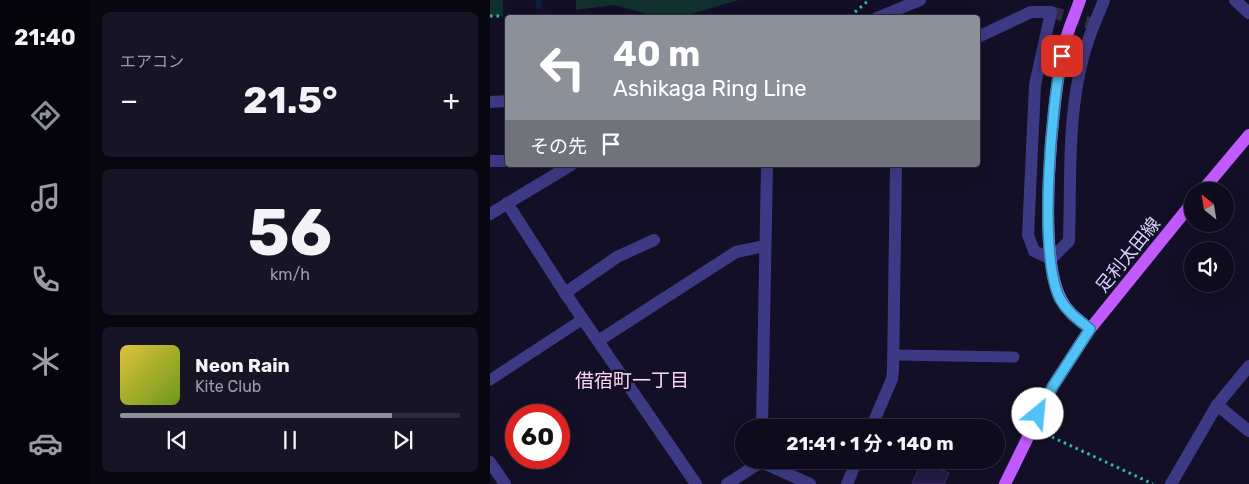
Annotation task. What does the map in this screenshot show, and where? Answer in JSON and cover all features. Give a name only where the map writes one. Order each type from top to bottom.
[{"type":"main road","points":[[1080,0],[1064,44],[1054,98],[1049,240],[1052,272],[1061,300],[1070,312],[1090,329]]},
{"type":"main road","points":[[1210,182],[1249,135]]},
{"type":"main road","name":"足利太田線","points":[[1005,484],[1053,386],[1090,329],[1184,213]]},
{"type":"street","points":[[884,15],[920,0]]},
{"type":"street","points":[[980,36],[1031,12],[1051,12],[1035,85],[1028,235],[1034,251],[1052,259],[1069,241],[1072,128],[1076,91],[1084,54],[1104,0]]},
{"type":"street","points":[[1235,0],[1249,13]]},
{"type":"street","points":[[490,102],[505,101]]},
{"type":"street","points":[[490,161],[505,161]]},
{"type":"street","points":[[490,214],[561,167]]},
{"type":"street","points":[[762,419],[767,167]]},
{"type":"street","points":[[875,419],[892,379],[894,354],[896,167]]},
{"type":"street","points":[[507,203],[565,293],[696,484]]},
{"type":"street","points":[[565,293],[617,257],[654,240]]},
{"type":"street","points":[[598,341],[736,252],[765,246]]},
{"type":"street","points":[[1171,484],[1217,406],[1249,366]]},
{"type":"street","points":[[1217,406],[1249,431]]},
{"type":"street","points":[[490,462],[505,484]]},
{"type":"street","points":[[727,484],[749,469]]},
{"type":"street","points":[[778,469],[810,484]]},
{"type":"street","points":[[847,484],[853,469]]},
{"type":"lane","points":[[490,380],[583,319]]},
{"type":"lane","points":[[894,354],[1014,357]]},
{"type":"path","points":[[855,12],[869,0]]},
{"type":"path","points":[[490,16],[503,16]]},
{"type":"path","points":[[1052,437],[1153,484]]},
{"type":"green space","points":[[490,0],[503,0],[503,16],[490,16]]},
{"type":"green space","points":[[576,0],[739,0],[688,15],[651,15],[614,5],[576,10]]},
{"type":"building","points":[[919,469],[940,469],[949,473],[944,484],[912,484]]},
{"type":"waterway","points":[[538,0],[539,7]]},
{"type":"tunnel","points":[[1051,12],[1094,24]]},
{"type":"district","name":"借宿町一丁目","points":[[632,380]]},
{"type":"route","points":[[1038,414],[1053,386],[1090,329],[1070,312],[1061,300],[1052,272],[1049,240],[1052,138],[1054,98],[1062,56]]}]
